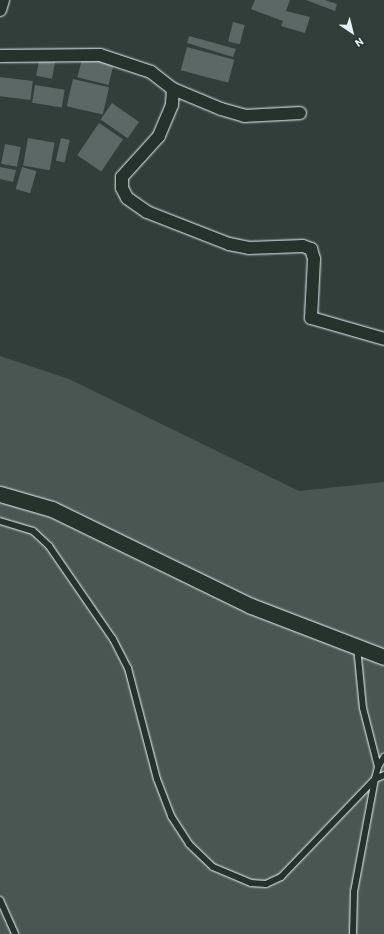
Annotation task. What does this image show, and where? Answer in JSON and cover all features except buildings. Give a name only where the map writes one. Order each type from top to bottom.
[{"type":"street","points":[[0,10],[3,0]]},
{"type":"street","points":[[0,56],[55,53],[100,55],[138,66],[151,72],[173,89],[221,109],[245,116],[300,113]]},
{"type":"street","points":[[173,89],[172,105],[159,136],[122,177],[122,188],[127,198],[147,212],[229,244],[249,248],[303,246],[311,249],[314,258],[309,310],[311,318],[384,339]]},
{"type":"street","points":[[0,494],[52,509],[251,606],[384,657]]},
{"type":"lane","points":[[0,521],[33,531],[49,546],[113,639],[128,668],[157,779],[171,816],[189,844],[213,867],[251,883],[266,884],[281,877],[375,779],[384,775]]},
{"type":"lane","points":[[357,647],[362,708],[378,767]]},
{"type":"lane","points":[[353,934],[354,892],[375,779],[378,767],[384,757]]},
{"type":"lane","points":[[0,900],[15,934]]},
{"type":"shaded area","points":[[0,356],[69,379],[299,491],[384,482],[384,934],[0,934]]}]
